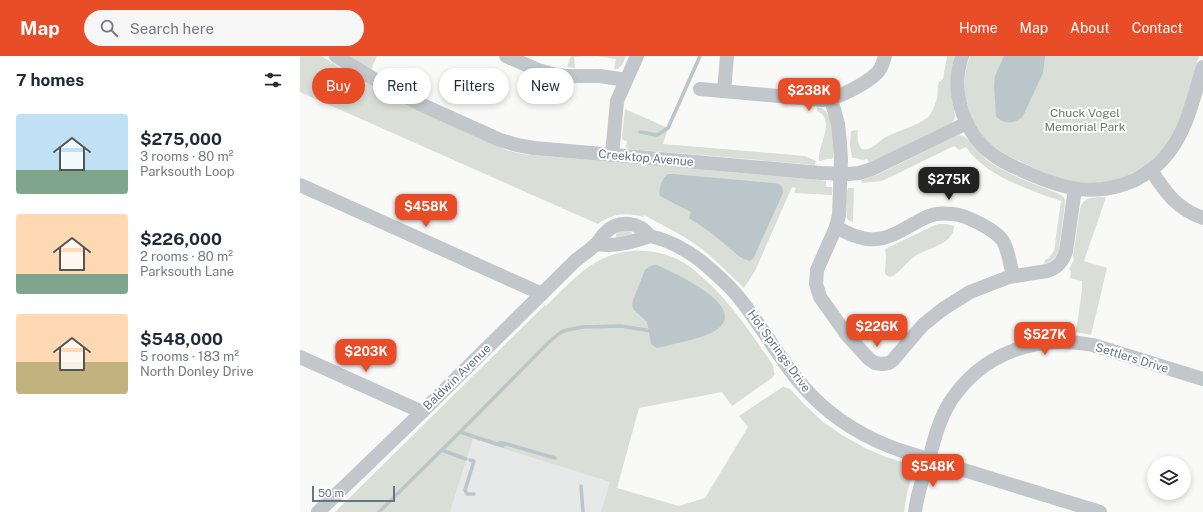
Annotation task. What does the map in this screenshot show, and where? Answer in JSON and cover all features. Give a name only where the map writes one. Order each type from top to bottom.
[{"type":"street","name":"Creektop Avenue","points":[[336,56],[399,93],[509,143],[534,148],[840,174],[859,173],[872,169],[967,123]]},
{"type":"street","points":[[506,56],[535,69],[552,74],[564,76],[600,76],[626,80]]},
{"type":"street","points":[[612,155],[616,106],[636,56]]},
{"type":"street","points":[[724,91],[727,56]]},
{"type":"street","points":[[700,89],[831,99],[847,92],[872,77],[880,69],[885,56]]},
{"type":"street","points":[[962,56],[958,72],[958,89],[961,108],[972,132],[983,146],[996,157],[1050,182],[1075,189],[1091,190],[1113,188],[1134,180],[1152,170],[1167,155],[1179,137],[1200,86],[1203,67]]},
{"type":"street","points":[[831,99],[840,132],[841,159],[839,215],[836,228],[816,273],[817,290],[821,299],[849,339],[867,357],[877,363],[887,364],[893,360],[923,325],[956,300],[978,288],[1013,276],[1049,270],[1056,267],[1061,262],[1066,248],[1075,189]]},
{"type":"street","points":[[1152,170],[1164,190],[1173,200],[1187,211],[1203,218]]},
{"type":"street","points":[[300,185],[542,294]]},
{"type":"street","points":[[836,228],[859,237],[877,239],[889,236],[932,215],[956,214],[985,227],[999,236],[1006,249],[1013,276]]},
{"type":"street","name":"Hot Springs Drive","points":[[597,244],[606,231],[612,226],[626,222],[645,230],[650,236],[686,250],[702,262],[726,284],[746,307],[794,376],[813,398],[828,412],[850,427],[876,441],[1100,512]]},
{"type":"street","points":[[597,244],[608,246],[634,242],[650,236]]},
{"type":"street","name":"Baldwin Avenue","points":[[318,512],[576,260],[597,244]]},
{"type":"street","name":"Settlers Drive","points":[[915,512],[919,489],[939,426],[946,410],[965,383],[977,371],[996,358],[1024,347],[1050,342],[1068,342],[1084,344],[1203,380]]},
{"type":"street","points":[[300,357],[422,412]]},
{"type":"shaded area","points":[[1004,56],[1045,56],[1043,73],[1023,116],[1017,121],[1013,122],[1002,121],[996,116],[994,85],[995,76]]},
{"type":"shaded area","points":[[668,174],[775,183],[781,185],[783,193],[753,259],[749,261],[740,257],[710,232],[689,218],[691,212],[660,196],[661,184]]},
{"type":"shaded area","points":[[657,265],[691,282],[716,300],[723,309],[725,319],[719,328],[714,332],[680,343],[657,348],[651,344],[647,322],[634,310],[632,305],[645,270]]},
{"type":"shaded area","points":[[473,439],[618,484],[617,488],[696,512],[450,512]]},
{"type":"green space","points":[[300,56],[321,56],[341,68],[312,68],[312,97],[300,92]]},
{"type":"green space","points":[[349,56],[377,56],[371,70]]},
{"type":"green space","points":[[571,56],[584,56],[574,57],[575,68],[567,67]]},
{"type":"green space","points":[[597,56],[626,56],[622,65],[618,69],[614,69],[616,59]]},
{"type":"green space","points":[[947,56],[954,56],[951,73],[951,88],[955,116],[954,120],[951,123],[869,163],[867,159],[863,160],[852,158],[850,144],[851,131],[858,130],[859,144],[862,149],[869,149],[886,137],[922,121],[930,115],[937,100],[938,85],[943,79]]},
{"type":"green space","name":"Chuck Vogel Memorial Park","points":[[970,56],[1199,56],[1181,115],[1171,137],[1165,146],[1147,164],[1124,177],[1100,183],[1087,183],[1056,178],[1012,158],[996,148],[987,139],[972,118],[965,94],[966,69]]},
{"type":"green space","points":[[365,82],[373,87],[373,104],[406,104],[506,150],[522,154],[821,180],[826,181],[827,187],[832,187],[832,195],[794,193],[796,188],[792,187],[755,271],[744,288],[701,248],[644,215],[643,217],[625,214],[619,215],[608,218],[598,224],[327,104],[365,104]]},
{"type":"green space","points":[[817,107],[825,111],[832,127],[834,152],[832,159],[819,161],[819,155],[826,127],[823,115],[817,111]]},
{"type":"green space","points":[[625,109],[668,128],[663,144],[805,156],[816,161],[815,165],[629,149],[626,147],[627,141],[623,140],[622,137]]},
{"type":"green space","points":[[960,135],[964,136],[987,160],[994,165],[1064,197],[1065,203],[1059,250],[1051,261],[1044,264],[1045,260],[1049,258],[1054,251],[1061,201],[1020,186],[999,176],[973,156],[966,147],[959,150],[954,146],[882,181],[862,183],[861,180],[877,175]]},
{"type":"green space","points":[[848,188],[854,188],[852,222],[847,219],[846,200]]},
{"type":"green space","points":[[1106,197],[1084,261],[1107,268],[1091,335],[1076,332],[1082,281],[1070,278],[1071,271],[1069,269],[1074,260],[1073,256],[1080,209],[1084,201],[1090,198]]},
{"type":"green space","points":[[938,224],[954,226],[953,232],[945,242],[914,257],[893,276],[890,277],[886,275],[885,249]]},
{"type":"green space","points":[[622,229],[628,230],[632,234],[616,238],[616,234]]},
{"type":"green space","points":[[632,251],[662,254],[682,262],[694,270],[722,297],[740,319],[773,365],[775,374],[772,378],[732,406],[722,392],[639,408],[617,488],[679,506],[705,498],[748,427],[739,416],[784,386],[790,389],[823,422],[842,435],[867,449],[909,464],[913,472],[907,493],[904,512],[601,512],[610,482],[473,439],[450,512],[335,512],[574,278],[584,270],[606,257]]},
{"type":"waterway","points":[[640,132],[657,135],[668,128],[700,56]]},
{"type":"waterway","points":[[379,512],[550,341],[561,332],[583,327],[621,326],[652,331]]},
{"type":"waterway","points":[[460,432],[503,446]]},
{"type":"waterway","points":[[497,444],[503,443],[555,458]]},
{"type":"waterway","points":[[442,450],[466,459]]},
{"type":"waterway","points":[[470,460],[474,461],[465,490],[467,494],[474,494]]},
{"type":"waterway","points":[[581,486],[583,512]]}]
